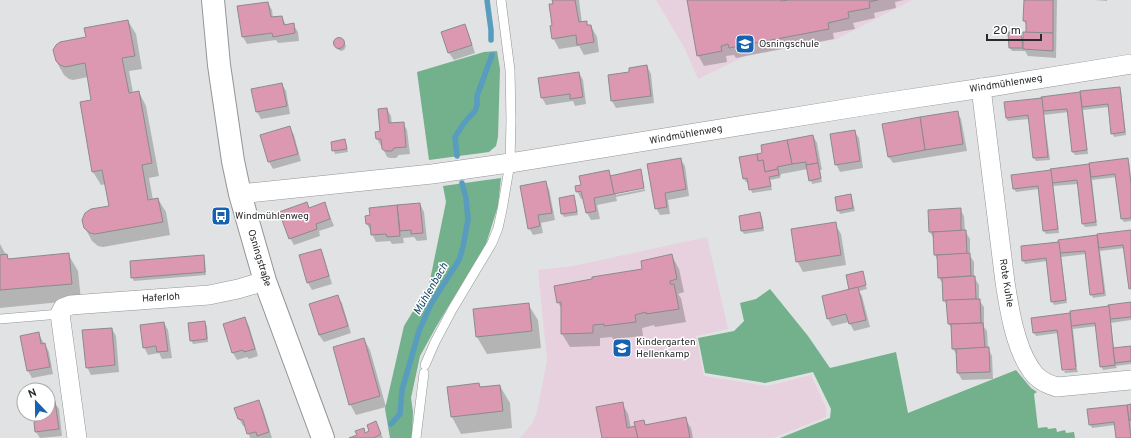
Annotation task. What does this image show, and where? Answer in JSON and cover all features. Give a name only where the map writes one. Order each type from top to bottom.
[{"type":"main road","name":"Osningstraße","points":[[213,0],[219,65],[233,161],[240,194],[266,281],[323,438]]},
{"type":"street","name":"Windmühlenweg","points":[[240,194],[432,174],[510,163],[869,104],[1131,64]]},
{"type":"street","name":"Rote Kuhle","points":[[981,88],[1004,282],[1015,332],[1022,354],[1030,368],[1041,381],[1048,385],[1057,387],[1131,380]]},
{"type":"street","name":"Haferloh","points":[[60,314],[63,308],[71,305],[209,295],[266,281]]},
{"type":"street","points":[[60,314],[77,438]]},
{"type":"lane","points":[[416,438],[425,369],[435,342],[452,310],[492,243],[498,228],[502,210],[510,163],[511,120],[510,70],[501,0]]},
{"type":"lane","name":"Haferloh","points":[[0,319],[60,314]]},
{"type":"shaded area","name":"Osningschule","points":[[656,0],[912,0],[837,39],[747,55],[698,79],[685,49]]},
{"type":"shaded area","name":"Kindergarten Hellenkamp","points":[[707,237],[728,329],[696,336],[704,376],[767,386],[811,375],[826,407],[826,417],[773,438],[520,438],[532,424],[537,412],[547,360],[538,270],[573,266]]},
{"type":"green space","points":[[497,51],[500,69],[498,137],[496,146],[489,152],[429,160],[417,72],[484,52]]},
{"type":"green space","points":[[501,178],[498,206],[486,244],[420,356],[411,398],[413,412],[412,438],[390,438],[385,409],[404,326],[429,285],[446,202],[443,186]]},
{"type":"green space","points":[[770,289],[808,336],[830,368],[896,352],[908,413],[1016,370],[1031,388],[1037,392],[1034,394],[1038,428],[1056,428],[1057,432],[1065,430],[1066,433],[1074,432],[1075,438],[780,438],[830,418],[831,409],[813,372],[765,383],[705,373],[698,338],[734,331],[744,321],[740,303],[756,299]]},
{"type":"building","points":[[552,0],[575,0],[579,22],[587,21],[587,25],[591,25],[594,42],[577,45],[576,35],[552,39],[549,4],[553,4]]},
{"type":"building","name":"Osningschule","points":[[687,0],[878,0],[869,2],[870,8],[848,12],[849,18],[828,23],[829,29],[729,48],[728,44],[721,46],[722,51],[697,56]]},
{"type":"building","points":[[1024,0],[1053,0],[1053,33],[1026,33],[1026,21],[1023,21]]},
{"type":"building","points":[[268,2],[271,17],[282,16],[284,25],[294,23],[295,33],[273,37],[272,33],[242,37],[237,6]]},
{"type":"building","points":[[128,20],[135,56],[122,58],[129,93],[139,91],[152,163],[142,165],[148,200],[158,198],[163,222],[95,234],[90,233],[84,228],[82,220],[85,213],[91,209],[109,206],[102,170],[92,172],[80,102],[91,100],[85,63],[65,67],[60,65],[56,61],[53,50],[60,42],[86,37],[84,28]]},
{"type":"building","points":[[465,24],[472,45],[448,53],[441,32]]},
{"type":"building","points":[[1008,32],[1021,33],[1023,48],[1009,48]]},
{"type":"building","points":[[1023,32],[1053,33],[1053,51],[1023,49]]},
{"type":"building","points":[[337,38],[341,38],[343,39],[343,47],[337,48],[334,45],[334,41]]},
{"type":"building","points":[[647,65],[651,96],[611,101],[608,75],[629,72],[629,68]]},
{"type":"building","points":[[579,72],[583,97],[570,99],[570,94],[541,98],[538,78]]},
{"type":"building","points":[[282,83],[287,106],[256,112],[251,89]]},
{"type":"building","points":[[1120,87],[1125,132],[1111,134],[1108,104],[1082,107],[1080,91]]},
{"type":"building","points":[[1080,92],[1087,150],[1072,152],[1067,109],[1043,111],[1041,97]]},
{"type":"building","points":[[1042,98],[1048,157],[1033,158],[1028,115],[1006,118],[1004,102]]},
{"type":"building","points":[[387,108],[389,123],[404,122],[406,147],[394,148],[392,151],[385,151],[382,149],[381,139],[376,139],[375,132],[380,131],[378,109]]},
{"type":"building","points":[[958,111],[963,144],[925,150],[920,117]]},
{"type":"building","points":[[920,117],[925,150],[888,157],[882,124]]},
{"type":"building","points":[[290,126],[298,154],[268,162],[260,135]]},
{"type":"building","points":[[855,130],[860,161],[835,165],[830,134]]},
{"type":"building","points":[[813,135],[818,163],[806,165],[806,162],[792,164],[787,140]]},
{"type":"building","points":[[345,139],[347,149],[332,151],[331,142]]},
{"type":"building","points":[[787,140],[792,164],[777,167],[778,169],[765,172],[763,160],[758,161],[757,154],[762,153],[761,145]]},
{"type":"building","points":[[757,154],[758,161],[763,160],[765,172],[778,169],[779,175],[769,177],[771,186],[749,190],[747,178],[743,179],[739,157]]},
{"type":"building","points":[[681,158],[686,189],[665,193],[667,207],[655,209],[647,164]]},
{"type":"building","points":[[1128,158],[1131,184],[1131,218],[1121,219],[1115,174],[1091,177],[1089,163]]},
{"type":"building","points":[[818,163],[821,178],[809,181],[806,165]]},
{"type":"building","points":[[1089,164],[1096,222],[1082,224],[1077,180],[1052,183],[1050,169]]},
{"type":"building","points":[[641,169],[644,188],[614,194],[610,176]]},
{"type":"building","points":[[609,170],[614,194],[594,198],[596,211],[586,213],[581,191],[576,192],[575,186],[581,185],[579,176]]},
{"type":"building","points":[[1051,170],[1058,229],[1043,231],[1038,186],[1013,189],[1011,175]]},
{"type":"building","points":[[546,181],[552,213],[538,215],[540,226],[528,229],[520,186]]},
{"type":"building","points":[[851,194],[853,208],[837,211],[835,197]]},
{"type":"building","points":[[574,195],[577,212],[561,214],[559,198]]},
{"type":"building","points":[[307,202],[309,208],[325,202],[330,219],[316,224],[317,229],[289,239],[279,212]]},
{"type":"building","points":[[420,203],[423,233],[411,234],[411,230],[400,231],[397,205]]},
{"type":"building","points":[[397,205],[400,236],[387,237],[386,234],[371,235],[370,224],[366,224],[365,216],[370,215],[369,208]]},
{"type":"building","points":[[961,208],[961,231],[929,232],[928,210]]},
{"type":"building","points":[[760,212],[763,228],[741,231],[739,216]]},
{"type":"building","points":[[836,222],[841,255],[796,262],[791,229]]},
{"type":"building","points":[[966,230],[967,254],[934,255],[933,232]]},
{"type":"building","points":[[1131,230],[1131,288],[1129,289],[1123,245],[1099,248],[1097,234]]},
{"type":"building","points":[[1097,235],[1104,293],[1090,295],[1085,251],[1060,253],[1058,240]]},
{"type":"building","points":[[1059,242],[1066,300],[1051,302],[1046,258],[1022,261],[1021,246]]},
{"type":"building","points":[[321,249],[329,276],[307,283],[299,255]]},
{"type":"building","points":[[69,253],[72,284],[0,290],[0,255],[7,254],[8,259]]},
{"type":"building","points":[[970,253],[971,276],[938,278],[937,255]]},
{"type":"building","points":[[672,254],[677,279],[670,281],[670,284],[674,284],[679,309],[646,314],[646,312],[635,315],[636,322],[604,326],[604,324],[593,325],[593,333],[561,334],[561,302],[557,303],[554,286],[592,279],[592,277],[642,269],[641,261]]},
{"type":"building","points":[[204,255],[205,272],[131,278],[130,261]]},
{"type":"building","points":[[863,271],[866,285],[849,290],[846,275]]},
{"type":"building","points":[[975,276],[976,299],[943,301],[942,278]]},
{"type":"building","points":[[858,287],[866,320],[849,324],[846,314],[827,319],[822,296]]},
{"type":"building","points":[[338,295],[348,326],[319,335],[309,304]]},
{"type":"building","points":[[980,299],[981,323],[948,324],[946,300]]},
{"type":"building","points":[[1131,302],[1131,317],[1110,319],[1108,305]]},
{"type":"building","points":[[529,303],[532,331],[476,337],[473,309]]},
{"type":"building","points":[[1109,306],[1115,365],[1100,367],[1095,323],[1071,326],[1070,311]]},
{"type":"building","points":[[1070,313],[1076,369],[1062,370],[1057,330],[1033,333],[1031,318]]},
{"type":"building","points":[[245,317],[255,349],[232,353],[223,324]]},
{"type":"building","points":[[205,321],[207,339],[190,341],[188,323]]},
{"type":"building","points":[[164,322],[168,351],[157,352],[156,346],[143,348],[140,325]]},
{"type":"building","points":[[983,323],[985,348],[952,349],[951,324]]},
{"type":"building","points":[[112,328],[115,365],[86,368],[82,330]]},
{"type":"building","points":[[39,332],[41,344],[45,343],[50,367],[27,371],[20,336]]},
{"type":"building","points":[[364,338],[380,396],[349,405],[333,347]]},
{"type":"building","points":[[1131,346],[1131,361],[1115,363],[1113,348]]},
{"type":"building","points":[[989,347],[990,372],[957,373],[956,349]]},
{"type":"building","points":[[479,383],[480,387],[500,385],[503,411],[451,417],[447,387]]},
{"type":"building","points":[[259,400],[269,432],[257,436],[256,432],[247,434],[243,420],[238,419],[234,408]]},
{"type":"building","points":[[623,402],[627,428],[635,426],[638,438],[602,438],[596,407]]},
{"type":"building","points":[[1131,404],[1131,420],[1129,420],[1127,405]]},
{"type":"building","points":[[1127,405],[1131,438],[1116,438],[1114,422],[1089,425],[1087,409]]},
{"type":"building","points":[[56,408],[59,429],[35,432],[34,422],[56,422]]},
{"type":"building","points":[[686,417],[690,438],[638,438],[634,422],[644,420],[645,425]]},
{"type":"building","points":[[376,421],[381,434],[374,438],[349,438],[357,435],[355,431],[364,428],[365,433],[369,431],[367,425]]},
{"type":"waterway","name":"Mühlenbach","points":[[487,0],[491,40]]},
{"type":"waterway","name":"Mühlenbach","points":[[457,156],[455,137],[464,123],[475,111],[477,96],[492,55]]},
{"type":"waterway","name":"Mühlenbach","points":[[391,424],[400,414],[402,390],[419,331],[431,304],[459,260],[463,247],[468,219],[466,198],[462,183]]},
{"type":"place","name":"Osningschule","points":[[745,44]]},
{"type":"place","name":"Windmühlenweg","points":[[221,216]]},
{"type":"place","name":"Kindergarten Hellenkamp","points":[[622,348]]}]
